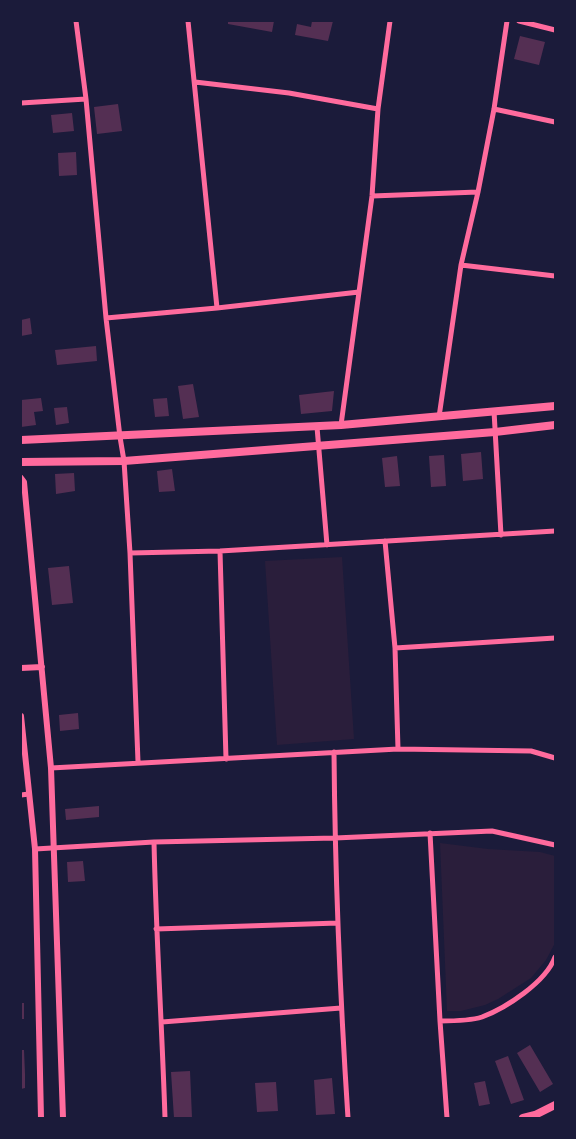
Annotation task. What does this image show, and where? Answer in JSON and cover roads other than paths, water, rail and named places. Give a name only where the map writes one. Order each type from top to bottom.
[{"type":"main road","points":[[21,440],[120,437],[341,425],[555,406]]},
{"type":"main road","points":[[21,462],[124,461],[320,447],[555,425]]},
{"type":"main road","points":[[524,1118],[555,1106]]},
{"type":"street","points":[[76,21],[86,99],[106,318],[124,461],[130,553],[138,762]]},
{"type":"street","points":[[188,21],[216,308]]},
{"type":"street","points":[[341,425],[372,196],[378,109],[390,21]]},
{"type":"street","points":[[439,417],[461,265],[478,192],[494,109],[507,21]]},
{"type":"street","points":[[519,21],[555,30]]},
{"type":"street","points":[[195,82],[289,93],[378,109]]},
{"type":"street","points":[[21,103],[86,99]]},
{"type":"street","points":[[494,109],[555,122]]},
{"type":"street","points":[[372,196],[478,192]]},
{"type":"street","points":[[461,265],[555,275]]},
{"type":"street","points":[[106,318],[359,292]]},
{"type":"street","points":[[494,411],[501,535]]},
{"type":"street","points":[[318,426],[327,545]]},
{"type":"street","points":[[21,478],[24,482],[51,768],[63,1118]]},
{"type":"street","points":[[130,553],[220,551],[555,532]]},
{"type":"street","points":[[385,542],[395,648],[398,750]]},
{"type":"street","points":[[220,551],[226,759]]},
{"type":"street","points":[[395,648],[555,638]]},
{"type":"street","points":[[21,668],[42,667]]},
{"type":"street","points":[[21,716],[35,849],[41,1118]]},
{"type":"street","points":[[51,768],[398,750],[531,752],[555,758]]},
{"type":"street","points":[[334,752],[340,1008],[348,1118]]},
{"type":"street","points":[[21,795],[29,794]]},
{"type":"street","points":[[35,849],[154,842],[335,838],[492,831],[555,845]]},
{"type":"street","points":[[430,833],[447,1118]]},
{"type":"street","points":[[154,842],[164,1118]]},
{"type":"street","points":[[156,929],[338,923]]},
{"type":"street","points":[[440,1021],[480,1018],[517,999],[551,966],[555,958]]},
{"type":"street","points":[[162,1022],[340,1008]]}]
